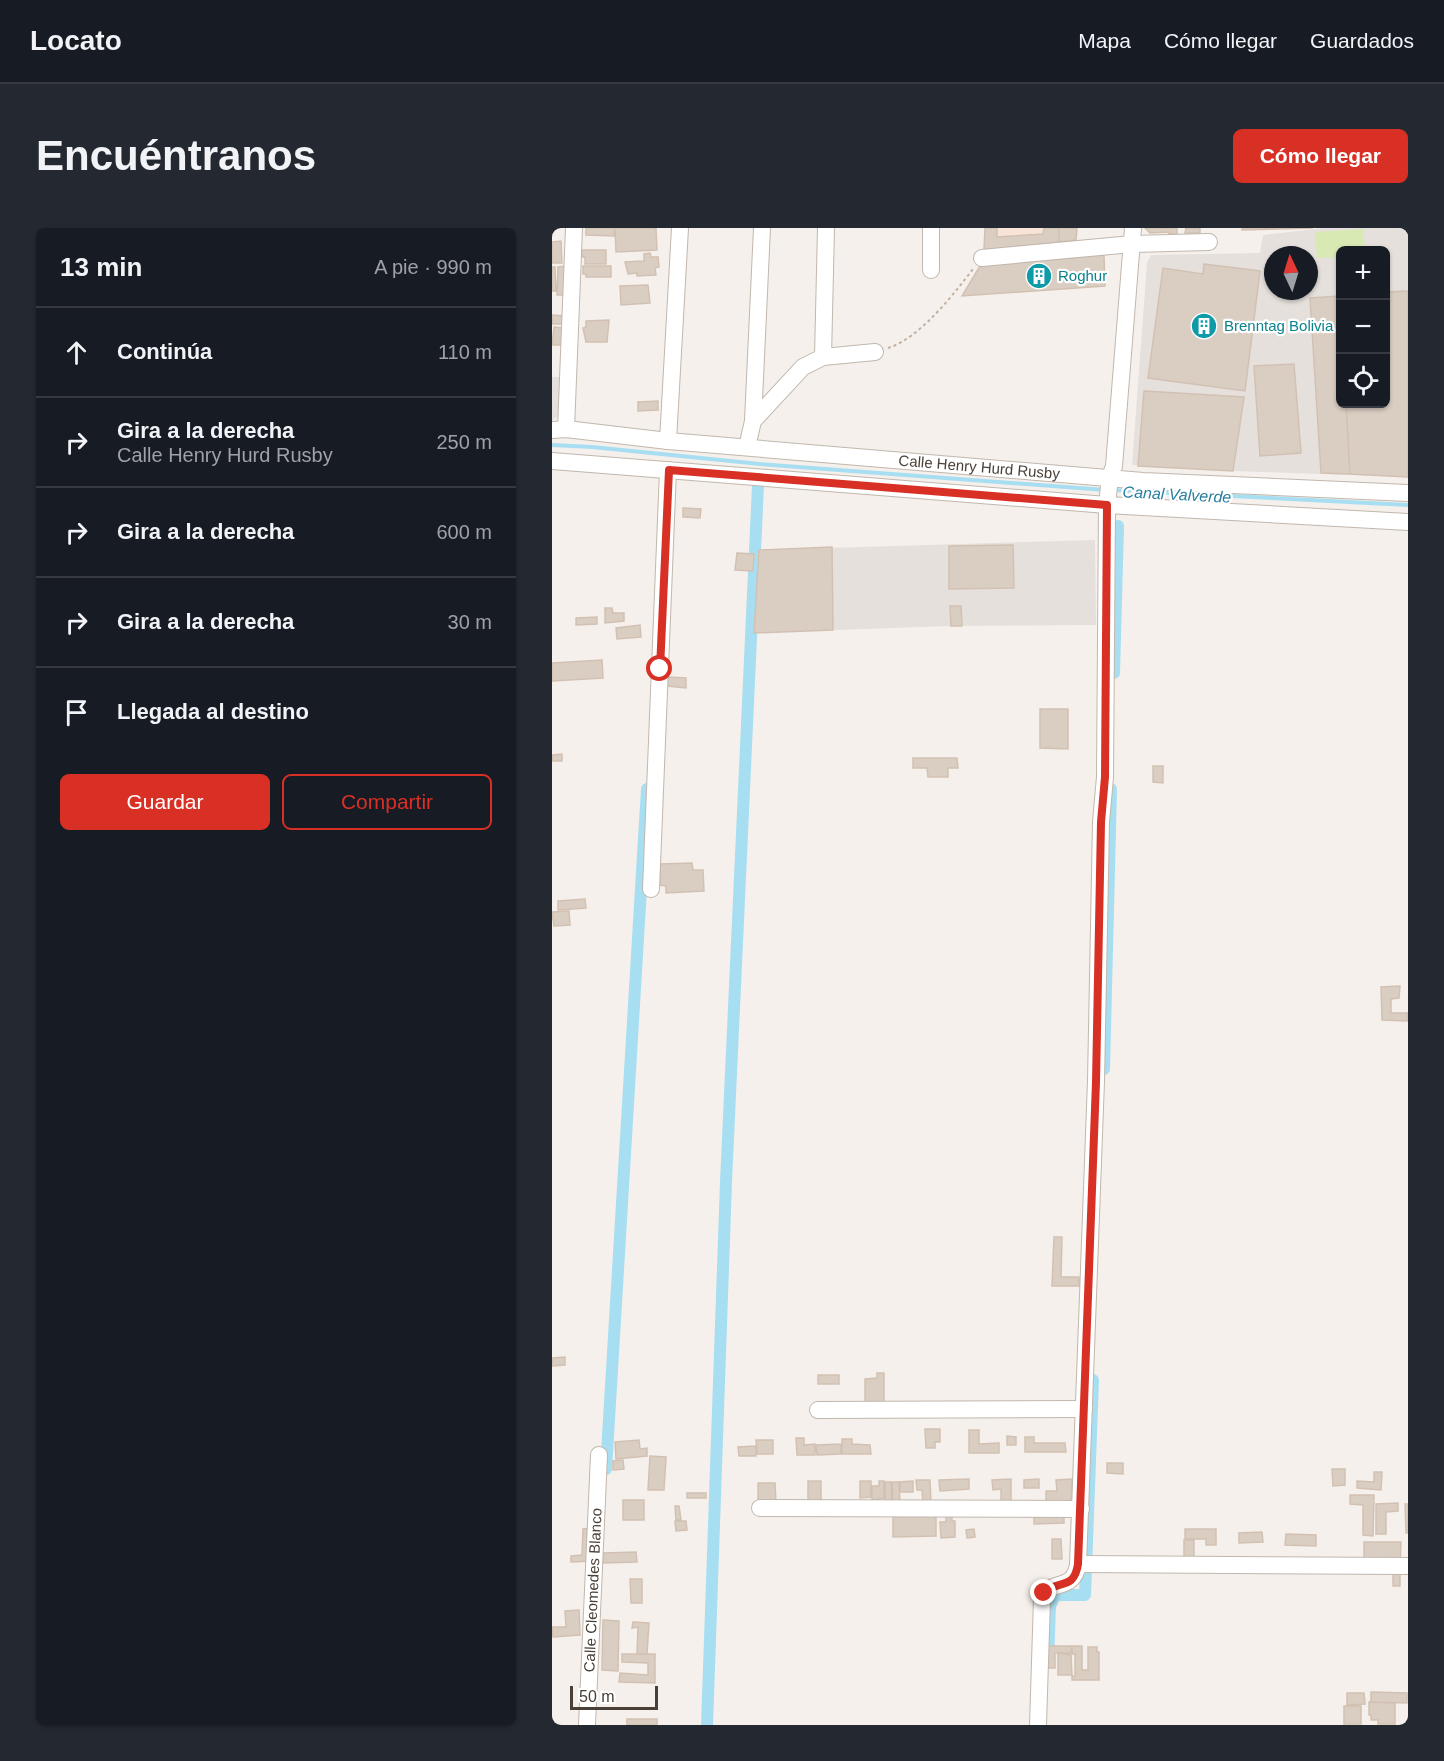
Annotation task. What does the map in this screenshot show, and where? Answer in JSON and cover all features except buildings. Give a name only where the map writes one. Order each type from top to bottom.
[{"type":"street","points":[[559,430],[574,228]]},
{"type":"street","points":[[668,441],[680,228]]},
{"type":"street","points":[[747,447],[753,421],[762,228]]},
{"type":"street","points":[[823,357],[826,228]]},
{"type":"street","points":[[931,228],[931,270]]},
{"type":"street","points":[[982,258],[1133,236],[1209,242]]},
{"type":"street","points":[[1038,1725],[1042,1599],[1048,1589],[1067,1584],[1076,1573],[1078,1564],[1099,980],[1101,822],[1105,777],[1109,491],[1114,466],[1133,236]]},
{"type":"street","points":[[753,421],[803,367],[823,357],[875,352]]},
{"type":"street","name":"Calle Henry Hurd Rusby","points":[[559,430],[747,447],[1109,491],[1408,522]]},
{"type":"street","name":"Calle Henry Hurd Rusby","points":[[552,462],[669,470],[1109,491],[1143,481],[1408,493]]},
{"type":"street","points":[[651,889],[669,470]]},
{"type":"street","points":[[818,1410],[1084,1409]]},
{"type":"street","name":"Calle Cleomedes Blanco","points":[[587,1725],[599,1455]]},
{"type":"street","points":[[760,1508],[1081,1509]]},
{"type":"street","points":[[1078,1564],[1408,1566]]},
{"type":"path","points":[[875,352],[895,345],[947,303],[982,258]]},
{"type":"shaded area","points":[[986,228],[1059,228],[1059,242],[984,251]]},
{"type":"shaded area","points":[[1323,228],[1408,228],[1408,477],[1132,465],[1147,263],[1151,255],[1260,253],[1263,235]]},
{"type":"shaded area","points":[[552,377],[561,377],[559,416],[552,420]]},
{"type":"shaded area","points":[[1095,540],[1096,625],[948,626],[754,633],[759,550]]},
{"type":"green space","points":[[1363,229],[1365,246],[1336,246],[1336,257],[1318,258],[1315,232]]},
{"type":"waterway","name":"Canal Valverde","points":[[552,445],[760,464],[1105,490]]},
{"type":"waterway","points":[[707,1725],[726,1182],[758,485]]},
{"type":"waterway","name":"Canal Valverde","points":[[1112,490],[1408,505]]},
{"type":"waterway","points":[[1114,673],[1118,526]]},
{"type":"waterway","points":[[606,1469],[647,789]]},
{"type":"waterway","points":[[1104,1069],[1111,789]]},
{"type":"waterway","points":[[1048,1661],[1050,1606],[1055,1595],[1085,1595],[1093,1380]]},
{"type":"place","name":"Roghur","points":[[1039,276]]},
{"type":"place","name":"Brenntag Bolivia","points":[[1204,326]]},
{"type":"route","points":[[660,669],[669,470],[1107,505],[1105,777],[1101,822],[1096,1082],[1078,1564],[1076,1573],[1067,1584],[1048,1589],[1044,1593]]}]
